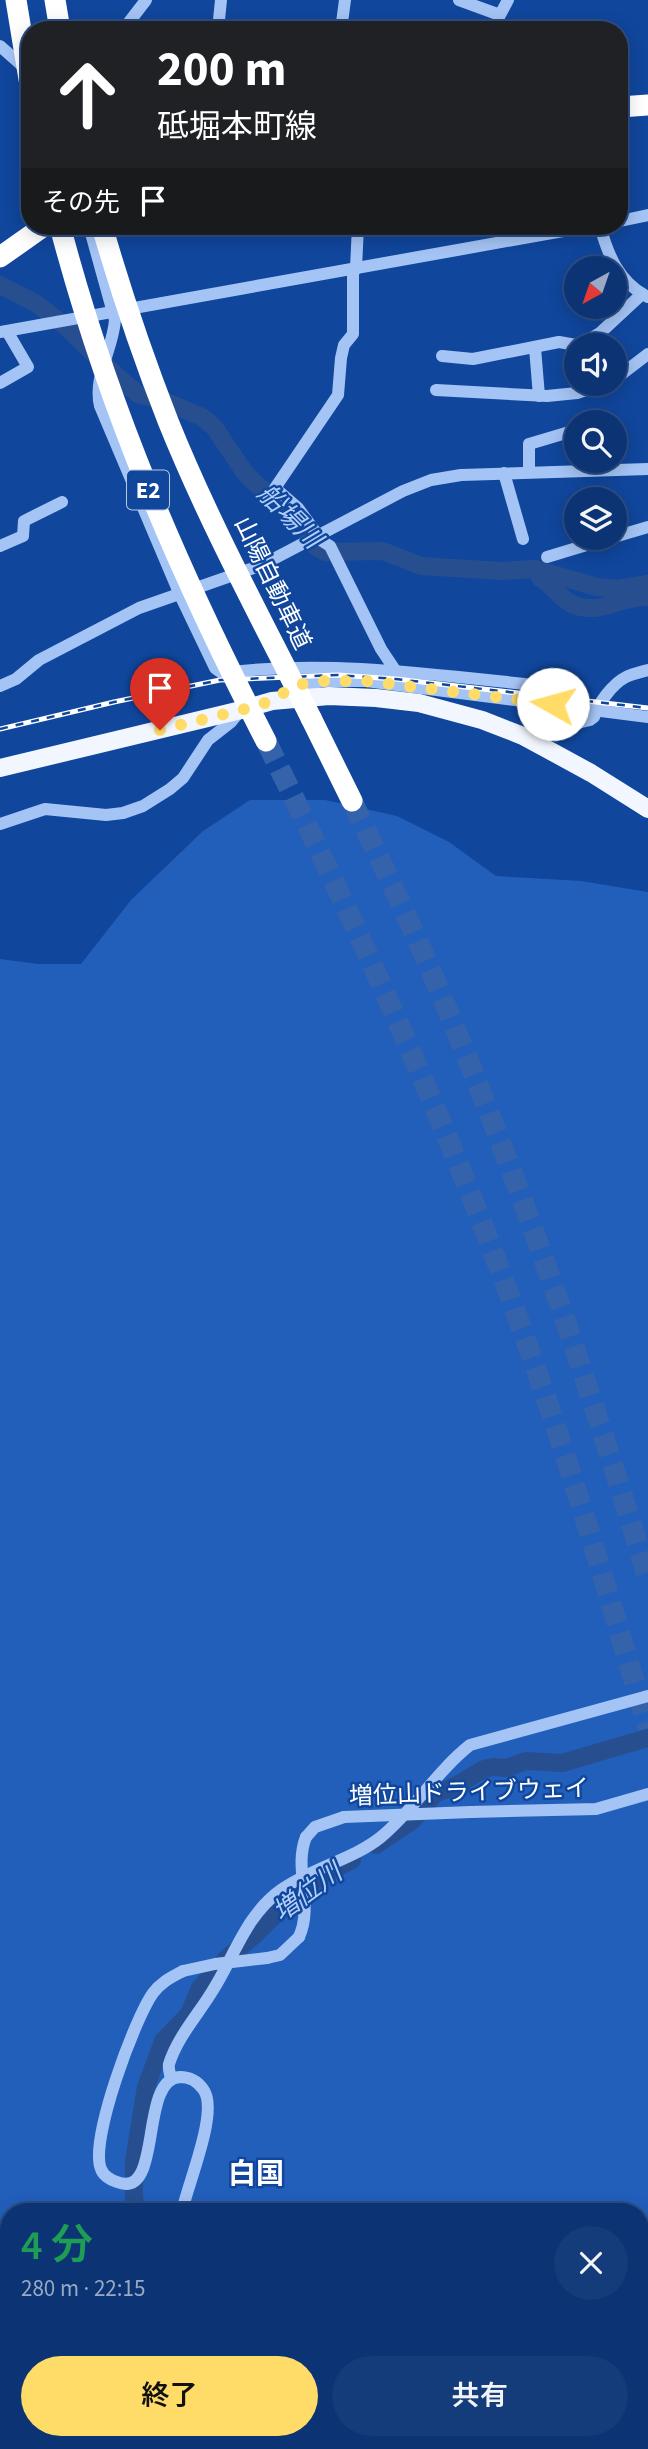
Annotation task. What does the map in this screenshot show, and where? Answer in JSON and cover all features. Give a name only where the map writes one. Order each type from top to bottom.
[{"type":"highway","points":[[16,0],[21,30]]},
{"type":"highway","points":[[55,0],[58,21]]},
{"type":"highway","points":[[628,106],[648,105]]},
{"type":"highway","points":[[0,257],[31,235]]},
{"type":"highway","name":"E2","points":[[63,235],[95,348],[155,509],[194,596],[266,741]]},
{"type":"highway","name":"山陽自動車道","points":[[105,235],[120,290],[169,422],[236,569],[352,801]]},
{"type":"main road","points":[[0,768],[271,701],[329,696],[376,698],[419,703],[482,720],[523,736],[648,808]]},
{"type":"street","points":[[130,21],[146,0]]},
{"type":"street","points":[[219,21],[221,0]]},
{"type":"street","points":[[342,21],[345,0]]},
{"type":"street","points":[[460,0],[500,15],[508,0]]},
{"type":"street","points":[[0,46],[21,64]]},
{"type":"street","points":[[628,219],[648,215]]},
{"type":"street","points":[[92,235],[113,312],[114,333],[98,387],[100,406],[180,595],[215,668],[222,673],[308,666],[394,670],[554,687],[553,704]]},
{"type":"street","points":[[358,235],[353,334],[344,345],[338,395],[275,488],[298,508],[322,541],[330,546],[394,670]]},
{"type":"street","points":[[0,383],[28,367],[3,331],[541,235]]},
{"type":"street","points":[[598,333],[645,295],[624,279],[615,266],[602,235]]},
{"type":"street","points":[[442,356],[473,359],[564,342]]},
{"type":"street","points":[[535,348],[539,396]]},
{"type":"street","points":[[627,370],[648,354]]},
{"type":"street","points":[[436,390],[539,396],[564,394]]},
{"type":"street","points":[[529,472],[529,444],[564,434]]},
{"type":"street","points":[[0,686],[16,679],[39,660],[139,608],[262,565],[402,491],[431,480],[461,475],[648,469]]},
{"type":"street","points":[[504,473],[523,539]]},
{"type":"street","points":[[0,546],[23,536],[24,521],[62,502]]},
{"type":"street","points":[[627,533],[648,527]]},
{"type":"street","points":[[547,558],[573,550]]},
{"type":"street","points":[[523,736],[590,720],[596,709],[624,677],[648,670]]},
{"type":"street","points":[[271,701],[296,685],[323,681],[355,681],[648,717]]},
{"type":"street","points":[[0,824],[45,809],[106,815],[143,806],[183,778],[208,740],[231,722],[241,710]]},
{"type":"street","points":[[184,2203],[209,2105],[206,2092],[198,2083],[188,2078],[172,2079],[168,2067],[183,2035],[214,1989],[238,1941],[256,1914],[280,1891],[320,1867],[360,1850],[380,1838],[416,1803],[454,1757],[470,1745],[648,1696]]},
{"type":"street","name":"増位山ドライブウェイ","points":[[172,2079],[159,2098],[142,2174],[132,2183],[121,2184],[109,2179],[101,2170],[98,2154],[103,2125],[127,2045],[140,2014],[164,1982],[183,1971],[206,1965],[280,1955],[299,1937],[306,1911],[302,1847],[315,1827],[344,1817],[596,1809],[648,1794]]},
{"type":"shaded area","points":[[250,800],[325,800],[397,816],[449,842],[496,876],[581,881],[648,892],[648,2203],[0,2203],[0,959],[38,964],[81,964],[131,900],[203,831]]},
{"type":"waterway","name":"船場川","points":[[0,285],[37,304],[65,326],[138,394],[162,400],[202,417],[214,427],[245,473],[288,508],[306,529],[315,546],[325,552],[383,551],[421,566],[502,571],[534,569],[597,587],[618,589],[648,584]]},
{"type":"waterway","points":[[540,578],[570,603],[581,607],[600,607],[628,599],[648,597]]},
{"type":"waterway","name":"増位川","points":[[376,1845],[413,1820],[435,1794],[484,1769],[506,1768],[526,1761],[562,1763],[648,1738]]},
{"type":"waterway","name":"増位川","points":[[135,2203],[134,2161],[146,2087],[163,2041],[189,2014],[200,1988],[227,1958],[256,1934],[295,1895],[321,1876],[352,1860]]},
{"type":"tunnel","points":[[266,741],[386,994],[493,1252],[568,1465],[648,1728]]},
{"type":"tunnel","points":[[352,801],[425,956],[503,1149],[579,1363],[648,1579]]},
{"type":"railway","points":[[0,729],[220,680],[337,675],[396,679],[648,708]]},
{"type":"district","name":"白国","points":[[256,2173]]},
{"type":"route","points":[[160,730],[271,701],[296,685],[323,681],[366,681],[553,704]]}]
